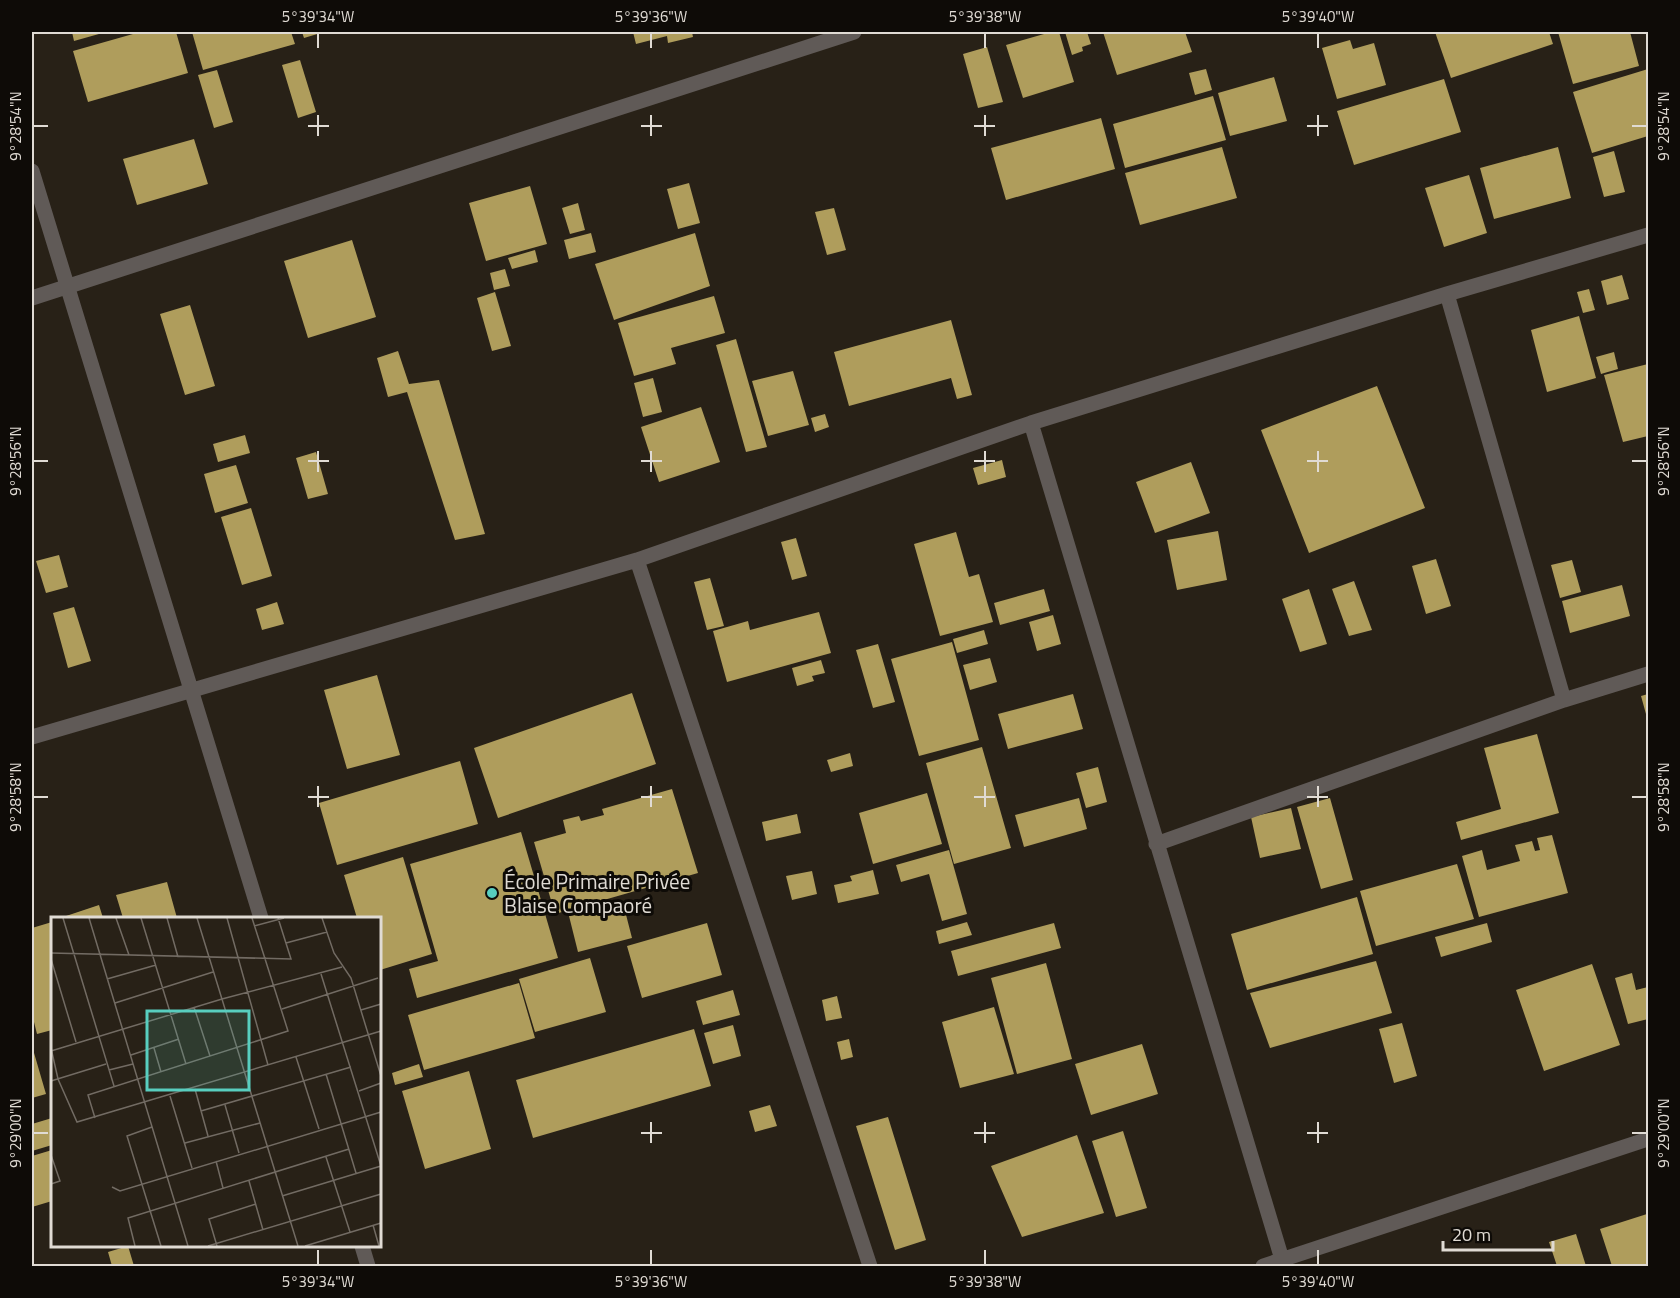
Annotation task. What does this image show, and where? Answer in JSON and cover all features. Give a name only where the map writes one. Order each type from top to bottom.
[{"type":"street","points":[[32,298],[854,32]]},
{"type":"street","points":[[32,171],[261,917]]},
{"type":"street","points":[[32,737],[637,560],[1031,423],[1447,294],[1648,235]]},
{"type":"street","points":[[1447,294],[1564,700]]},
{"type":"street","points":[[1031,423],[1283,1264]]},
{"type":"street","points":[[637,560],[870,1266]]},
{"type":"street","points":[[1156,844],[1564,700],[1648,674]]},
{"type":"street","points":[[1263,1266],[1283,1264],[1648,1139]]},
{"type":"street","points":[[363,1247],[368,1266]]},
{"type":"building","points":[[72,32],[106,32],[74,41]]},
{"type":"building","points":[[140,32],[176,32],[188,73],[88,102],[73,51]]},
{"type":"building","points":[[192,32],[291,32],[295,44],[203,70]]},
{"type":"building","points":[[302,32],[324,32],[304,38]]},
{"type":"building","points":[[633,32],[692,32],[693,37],[668,43],[667,36],[636,44]]},
{"type":"building","points":[[1051,32],[1059,32],[1074,82],[1023,98],[1006,45]]},
{"type":"building","points":[[1065,32],[1087,32],[1091,44],[1082,47],[1083,51],[1072,55]]},
{"type":"building","points":[[1103,32],[1185,32],[1192,52],[1117,75]]},
{"type":"building","points":[[1435,32],[1549,32],[1553,44],[1451,78]]},
{"type":"building","points":[[1558,32],[1630,32],[1639,66],[1573,84]]},
{"type":"building","points":[[1350,40],[1353,49],[1374,43],[1386,85],[1337,99],[1322,48]]},
{"type":"building","points":[[987,47],[1003,102],[978,108],[963,54]]},
{"type":"building","points":[[300,60],[316,112],[298,118],[282,65]]},
{"type":"building","points":[[1206,69],[1212,90],[1195,95],[1189,73]]},
{"type":"building","points":[[1648,69],[1648,136],[1592,153],[1573,92]]},
{"type":"building","points":[[217,70],[233,122],[214,128],[198,75]]},
{"type":"building","points":[[1274,77],[1287,121],[1230,136],[1218,93]]},
{"type":"building","points":[[1444,79],[1461,132],[1354,165],[1337,111]]},
{"type":"building","points":[[1213,96],[1226,140],[1125,168],[1113,124]]},
{"type":"building","points":[[1101,118],[1115,169],[1006,200],[991,148]]},
{"type":"building","points":[[194,139],[208,184],[137,205],[123,159]]},
{"type":"building","points":[[1222,147],[1237,198],[1140,225],[1125,173]]},
{"type":"building","points":[[1558,147],[1571,198],[1494,219],[1480,168]]},
{"type":"building","points":[[1614,151],[1625,192],[1604,197],[1593,157]]},
{"type":"building","points":[[1469,175],[1487,233],[1444,247],[1425,188]]},
{"type":"building","points":[[689,183],[700,223],[678,229],[667,189]]},
{"type":"building","points":[[530,186],[547,244],[486,261],[469,203]]},
{"type":"building","points":[[578,203],[585,230],[570,234],[562,208]]},
{"type":"building","points":[[834,208],[846,250],[827,255],[815,212]]},
{"type":"building","points":[[591,233],[596,252],[569,259],[564,240]]},
{"type":"building","points":[[695,233],[710,286],[614,320],[595,264]]},
{"type":"building","points":[[352,240],[376,317],[308,338],[284,261]]},
{"type":"building","points":[[535,250],[538,262],[512,269],[508,258]]},
{"type":"building","points":[[505,269],[510,286],[494,290],[490,273]]},
{"type":"building","points":[[1622,275],[1629,299],[1607,305],[1601,281]]},
{"type":"building","points":[[1589,289],[1595,310],[1583,313],[1577,292]]},
{"type":"building","points":[[495,292],[511,346],[492,351],[477,298]]},
{"type":"building","points":[[714,296],[725,333],[671,348],[676,364],[634,376],[618,323]]},
{"type":"building","points":[[190,305],[215,386],[185,395],[160,314]]},
{"type":"building","points":[[1579,316],[1596,378],[1547,392],[1531,330]]},
{"type":"building","points":[[951,320],[972,395],[957,399],[951,378],[849,406],[834,352]]},
{"type":"building","points":[[736,339],[767,447],[746,452],[716,345]]},
{"type":"building","points":[[398,351],[409,384],[439,380],[485,534],[455,540],[407,392],[388,397],[377,358]]},
{"type":"building","points":[[1614,352],[1618,369],[1601,374],[1596,357]]},
{"type":"building","points":[[1648,364],[1648,436],[1623,442],[1604,375]]},
{"type":"building","points":[[793,371],[809,425],[768,436],[752,381]]},
{"type":"building","points":[[653,378],[662,412],[643,417],[634,383]]},
{"type":"building","points":[[1377,386],[1425,508],[1309,553],[1261,430]]},
{"type":"building","points":[[701,407],[720,462],[659,482],[641,427]]},
{"type":"building","points":[[825,414],[829,427],[815,432],[811,418]]},
{"type":"building","points":[[245,435],[250,453],[218,462],[213,444]]},
{"type":"building","points":[[316,452],[328,494],[308,499],[296,458]]},
{"type":"building","points":[[1002,460],[1006,477],[978,485],[973,468]]},
{"type":"building","points":[[1191,462],[1210,513],[1155,533],[1136,482]]},
{"type":"building","points":[[236,465],[248,503],[215,513],[204,474]]},
{"type":"building","points":[[251,508],[272,576],[242,585],[221,517]]},
{"type":"building","points":[[1218,531],[1227,580],[1177,590],[1167,540]]},
{"type":"building","points":[[956,532],[969,577],[979,574],[993,622],[940,636],[914,544]]},
{"type":"building","points":[[796,538],[807,576],[792,580],[781,542]]},
{"type":"building","points":[[59,555],[68,587],[46,593],[36,561]]},
{"type":"building","points":[[1436,559],[1451,606],[1426,614],[1412,566]]},
{"type":"building","points":[[1572,560],[1581,592],[1560,598],[1551,565]]},
{"type":"building","points":[[710,578],[724,626],[707,630],[694,582]]},
{"type":"building","points":[[1354,581],[1372,630],[1349,636],[1332,589]]},
{"type":"building","points":[[1622,585],[1630,616],[1570,633],[1562,601]]},
{"type":"building","points":[[1044,589],[1050,611],[1000,625],[994,603]]},
{"type":"building","points":[[1309,589],[1327,644],[1300,652],[1282,599]]},
{"type":"building","points":[[277,602],[284,624],[262,630],[256,609]]},
{"type":"building","points":[[74,607],[91,661],[68,668],[53,613]]},
{"type":"building","points":[[819,612],[831,653],[727,682],[713,631],[748,621],[750,630]]},
{"type":"building","points":[[1053,615],[1061,644],[1037,651],[1029,622]]},
{"type":"building","points":[[984,630],[988,644],[957,653],[953,639]]},
{"type":"building","points":[[952,642],[979,740],[919,756],[891,659]]},
{"type":"building","points":[[878,644],[895,702],[873,708],[856,650]]},
{"type":"building","points":[[990,658],[997,682],[970,690],[963,665]]},
{"type":"building","points":[[821,660],[825,673],[812,676],[814,681],[797,686],[792,668]]},
{"type":"building","points":[[377,675],[400,755],[347,769],[324,690]]},
{"type":"building","points":[[632,693],[656,764],[498,818],[474,748]]},
{"type":"building","points":[[1073,694],[1083,729],[1008,749],[998,714]]},
{"type":"building","points":[[1648,694],[1648,714],[1646,714],[1641,696]]},
{"type":"building","points":[[1537,734],[1559,813],[1461,840],[1456,822],[1501,809],[1484,748]]},
{"type":"building","points":[[982,747],[1011,848],[954,864],[926,763]]},
{"type":"building","points":[[850,753],[853,766],[831,772],[827,760]]},
{"type":"building","points":[[460,761],[478,824],[337,865],[319,803]]},
{"type":"building","points":[[1098,767],[1107,802],[1086,808],[1076,773]]},
{"type":"building","points":[[672,789],[698,873],[555,914],[534,842],[566,833],[563,820],[579,816],[581,821],[604,815],[602,809]]},
{"type":"building","points":[[927,793],[942,844],[873,864],[859,813]]},
{"type":"building","points":[[1079,798],[1087,829],[1024,847],[1015,815]]},
{"type":"building","points":[[1330,798],[1353,880],[1321,889],[1297,807]]},
{"type":"building","points":[[1291,808],[1301,849],[1260,858],[1251,817]]},
{"type":"building","points":[[797,814],[801,833],[766,841],[762,822]]},
{"type":"building","points":[[521,832],[558,958],[417,998],[409,969],[438,961],[410,864]]},
{"type":"building","points":[[1552,835],[1568,893],[1479,917],[1462,856],[1482,850],[1487,870],[1520,861],[1515,845],[1532,841],[1535,851],[1540,850],[1537,838]]},
{"type":"building","points":[[949,850],[967,914],[942,921],[929,874],[901,882],[896,865]]},
{"type":"building","points":[[403,857],[432,954],[381,970],[381,917],[357,917],[344,875]]},
{"type":"building","points":[[1457,864],[1474,919],[1376,946],[1360,891]]},
{"type":"building","points":[[873,870],[879,894],[838,903],[834,885],[852,881],[850,876]]},
{"type":"building","points":[[812,871],[817,894],[792,900],[786,876]]},
{"type":"building","points":[[167,882],[177,917],[123,917],[116,895]]},
{"type":"building","points":[[1357,897],[1373,954],[1247,990],[1231,934]]},
{"type":"building","points":[[623,903],[632,938],[578,952],[569,916]]},
{"type":"building","points":[[99,905],[103,917],[63,917]]},
{"type":"building","points":[[51,922],[51,1030],[37,1034],[32,1014],[32,928]]},
{"type":"building","points":[[967,922],[972,935],[939,944],[936,931]]},
{"type":"building","points":[[707,923],[722,975],[642,998],[627,946]]},
{"type":"building","points":[[1054,923],[1061,948],[958,976],[951,951]]},
{"type":"building","points":[[1487,923],[1492,942],[1441,957],[1435,937]]},
{"type":"building","points":[[590,958],[606,1012],[535,1032],[519,979]]},
{"type":"building","points":[[1376,961],[1392,1013],[1270,1048],[1250,993]]},
{"type":"building","points":[[1046,963],[1072,1059],[1017,1074],[991,978]]},
{"type":"building","points":[[1592,964],[1620,1045],[1544,1071],[1516,990]]},
{"type":"building","points":[[1632,973],[1636,990],[1648,987],[1648,1019],[1628,1024],[1615,978]]},
{"type":"building","points":[[519,983],[535,1038],[424,1070],[408,1015]]},
{"type":"building","points":[[733,990],[740,1015],[703,1025],[696,1001]]},
{"type":"building","points":[[837,996],[842,1018],[826,1021],[822,1000]]},
{"type":"building","points":[[994,1007],[1014,1074],[960,1088],[942,1022]]},
{"type":"building","points":[[1402,1023],[1417,1076],[1394,1083],[1379,1029]]},
{"type":"building","points":[[733,1025],[741,1056],[713,1064],[704,1033]]},
{"type":"building","points":[[694,1029],[711,1086],[533,1138],[516,1080]]},
{"type":"building","points":[[849,1039],[853,1057],[841,1060],[837,1042]]},
{"type":"building","points":[[1142,1044],[1158,1094],[1091,1115],[1075,1064]]},
{"type":"building","points":[[32,1046],[46,1094],[32,1098]]},
{"type":"building","points":[[419,1064],[423,1077],[395,1085],[392,1073]]},
{"type":"building","points":[[469,1071],[491,1149],[425,1169],[402,1091]]},
{"type":"building","points":[[770,1105],[777,1126],[755,1132],[749,1111]]},
{"type":"building","points":[[888,1117],[926,1240],[895,1250],[856,1126]]},
{"type":"building","points":[[51,1118],[51,1145],[32,1151],[32,1124]]},
{"type":"building","points":[[1123,1131],[1147,1208],[1116,1217],[1092,1141]]},
{"type":"building","points":[[1077,1135],[1104,1213],[1022,1237],[991,1166]]},
{"type":"building","points":[[51,1150],[51,1201],[32,1207],[32,1156]]},
{"type":"building","points":[[1647,1214],[1648,1266],[1612,1266],[1600,1229]]},
{"type":"building","points":[[1576,1234],[1586,1266],[1557,1266],[1549,1242]]},
{"type":"building","points":[[128,1247],[134,1266],[112,1266],[108,1252]]},
{"type":"place","name":"École Primaire Privée Blaise Compaoré","points":[[492,893]]}]
